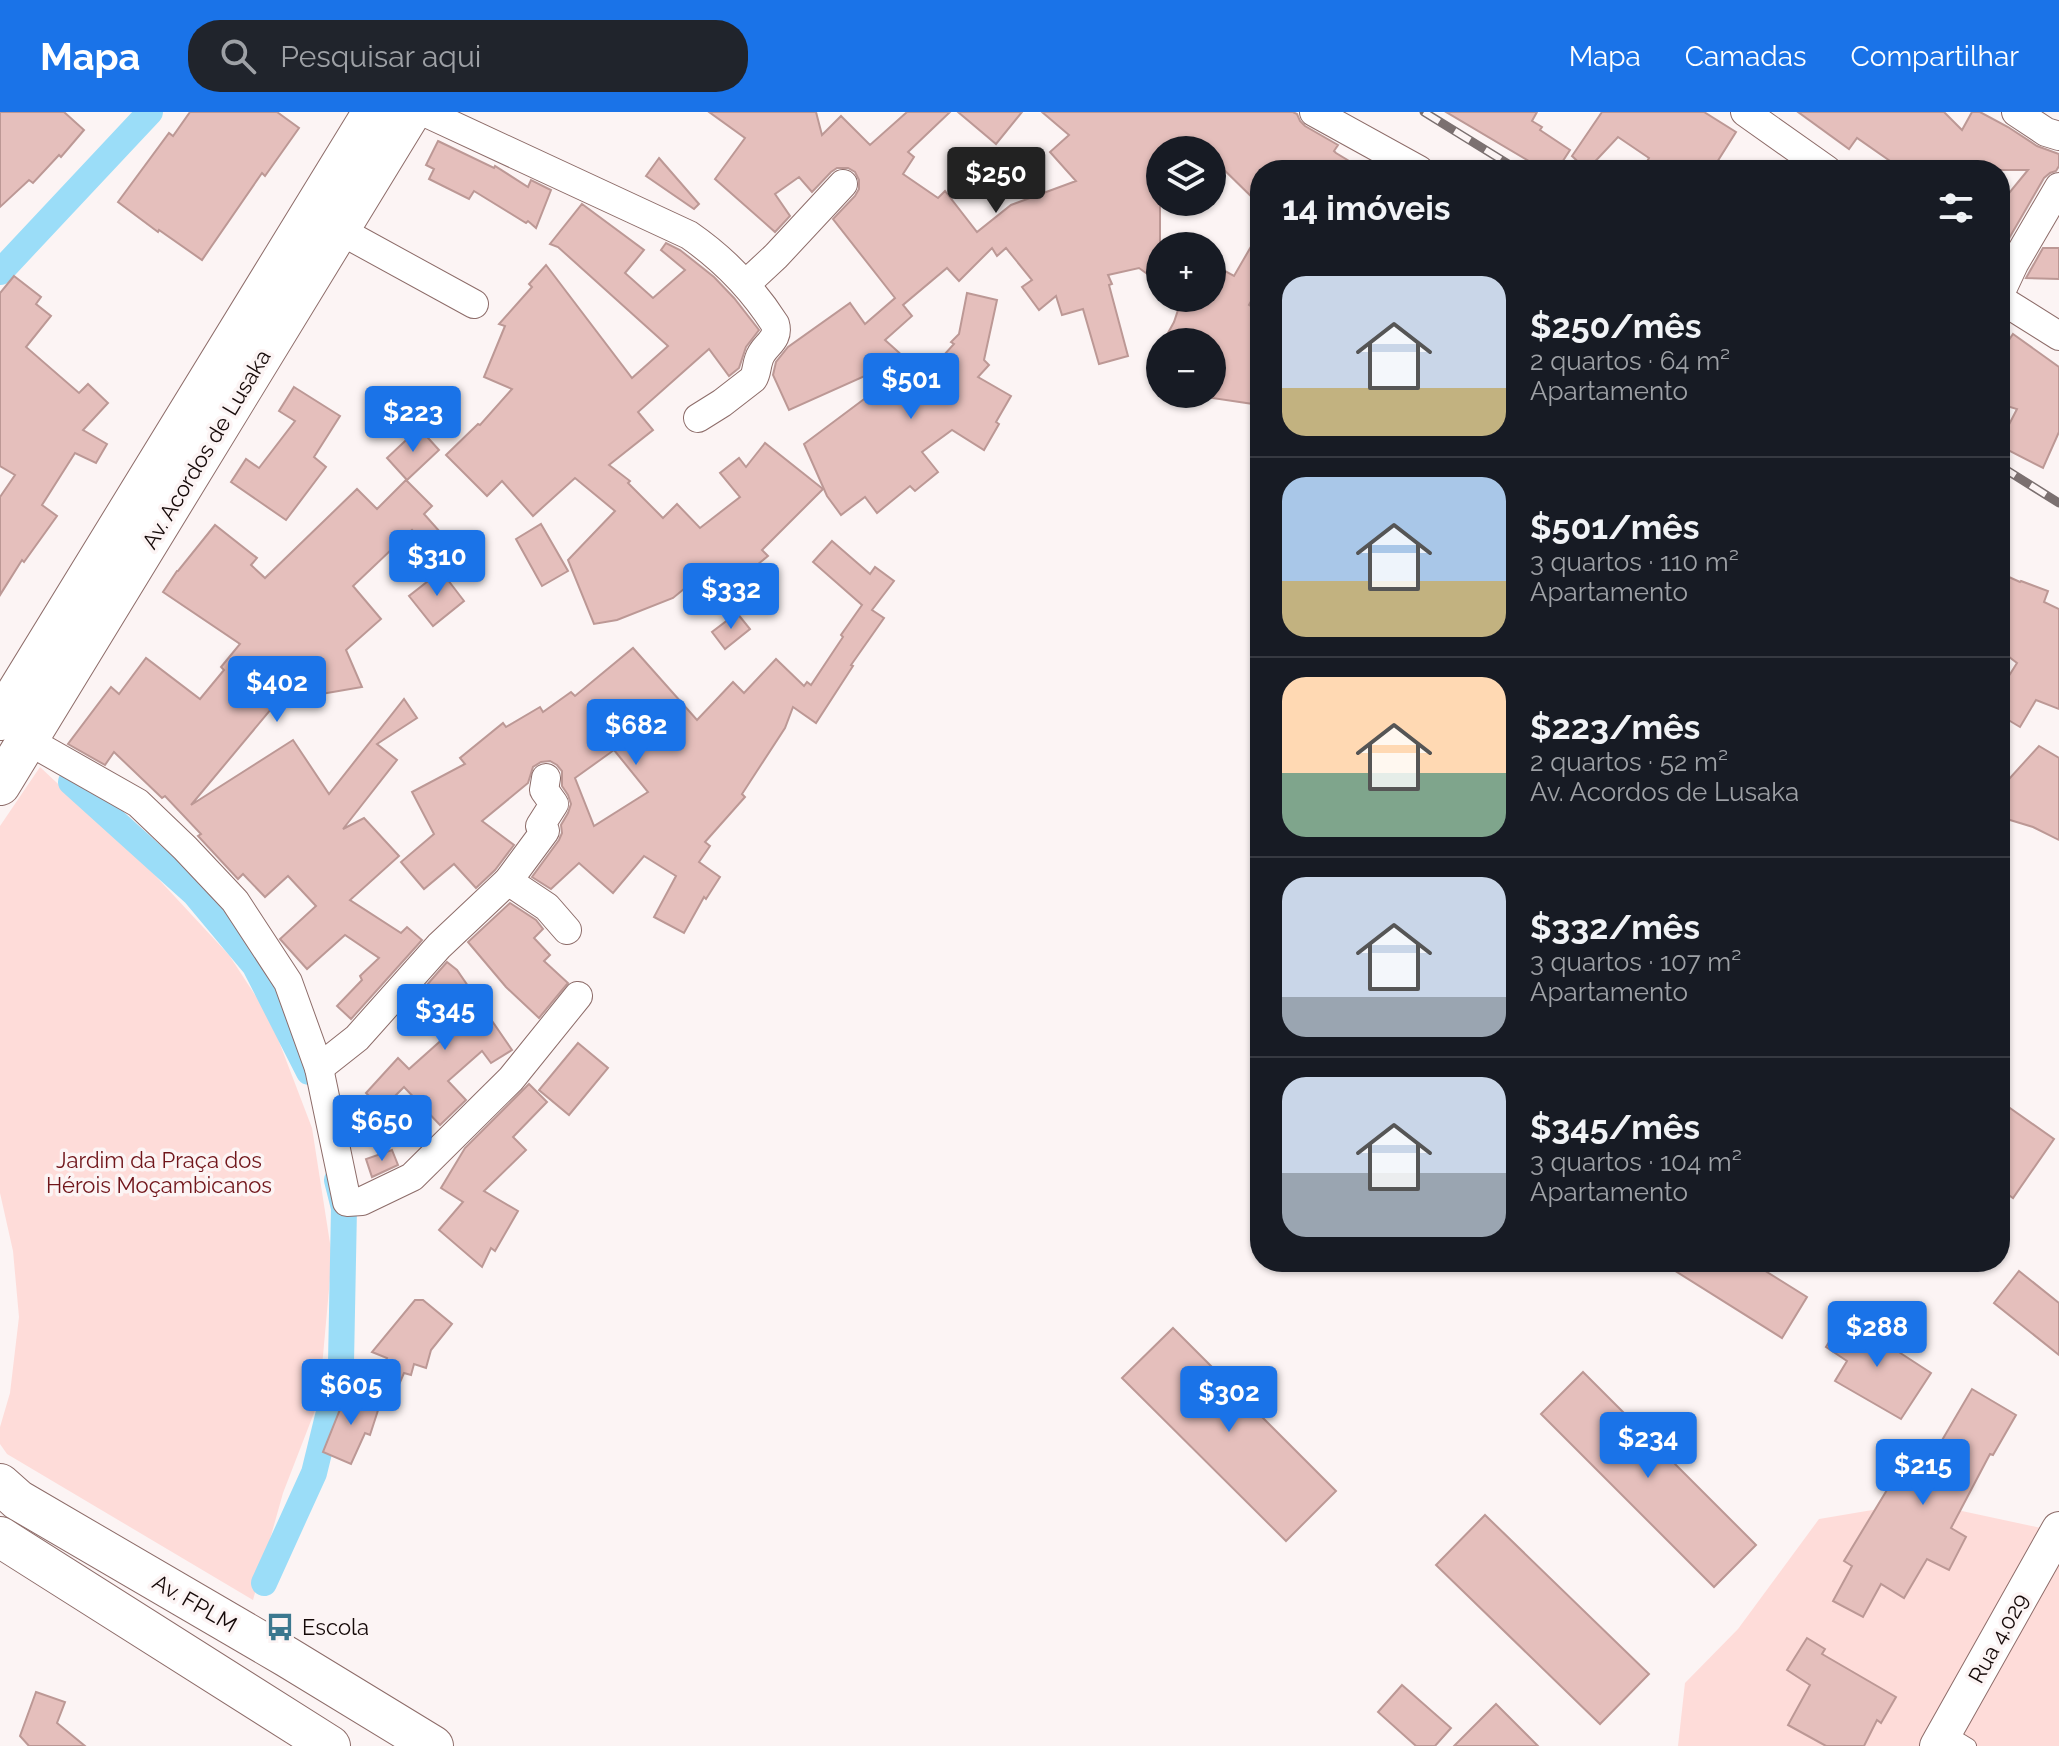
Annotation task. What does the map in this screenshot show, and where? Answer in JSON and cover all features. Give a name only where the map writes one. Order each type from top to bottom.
[{"type":"main road","name":"Av. Acordos de Lusaka","points":[[0,785],[14,730],[373,112]]},
{"type":"main road","name":"Av. Acordos de Lusaka","points":[[14,730],[339,230],[411,112]]},
{"type":"main road","name":"Av. FPLM","points":[[0,1484],[18,1500],[433,1746]]},
{"type":"main road","points":[[0,1537],[327,1745]]},
{"type":"street","points":[[424,112],[689,235],[746,284],[775,324],[775,337],[759,359],[753,379],[698,418]]},
{"type":"street","points":[[1314,112],[1401,160]]},
{"type":"street","points":[[1745,112],[1813,160]]},
{"type":"street","points":[[2016,112],[2046,132],[2059,136]]},
{"type":"street","points":[[746,284],[843,184]]},
{"type":"street","points":[[2010,273],[2059,187]]},
{"type":"street","points":[[339,230],[474,304]]},
{"type":"street","points":[[2010,303],[2059,336]]},
{"type":"street","points":[[14,730],[138,803],[235,901],[288,982],[319,1068],[347,1202],[362,1201],[412,1177],[511,1079],[578,996]]},
{"type":"street","points":[[319,1068],[357,1038],[439,946],[508,881],[545,831],[540,826],[554,804],[544,790],[546,778]]},
{"type":"street","points":[[508,881],[547,907],[567,930]]},
{"type":"street","name":"Rua 4.029","points":[[1951,1741],[2059,1529]]},
{"type":"green space","name":"Jardim da Praça dos Hérois Moçambicanos","points":[[40,767],[151,871],[229,955],[270,1018],[312,1128],[332,1256],[319,1400],[283,1493],[253,1600],[7,1454],[0,1444],[0,1427],[10,1393],[19,1317],[13,1251],[0,1193],[0,826]]},
{"type":"green space","points":[[1920,1502],[2041,1528],[2059,1545],[2059,1746],[1678,1746],[1685,1683],[1738,1629],[1819,1519]]},
{"type":"building","points":[[0,112],[64,112],[84,130],[33,183],[29,180],[0,207]]},
{"type":"building","points":[[190,112],[277,112],[299,128],[265,176],[262,173],[202,260],[118,202],[169,133],[173,136]]},
{"type":"building","points":[[709,112],[816,112],[822,135],[841,116],[870,145],[907,112],[950,112],[908,152],[914,157],[903,174],[938,198],[945,191],[977,232],[1011,205],[1076,181],[1050,152],[1069,135],[1042,112],[1293,112],[1305,126],[1338,145],[1334,151],[1348,160],[1250,160],[1250,195],[1226,172],[1226,136],[1146,136],[1146,216],[1160,216],[1160,232],[1146,232],[1146,273],[1139,268],[1108,275],[1128,356],[1099,364],[1083,309],[1062,315],[1056,296],[1039,310],[1022,287],[1032,280],[1006,248],[997,256],[992,248],[959,281],[947,268],[903,305],[912,316],[885,340],[905,358],[789,410],[773,375],[776,362],[788,347],[850,303],[865,324],[895,298],[833,219],[855,196],[859,180],[855,172],[848,168],[837,168],[812,192],[799,177],[775,194],[790,216],[775,232],[715,179],[745,138]]},
{"type":"building","points":[[958,112],[1022,112],[996,144]]},
{"type":"building","points":[[1446,112],[1537,112],[1532,121],[1570,150],[1564,160],[1527,160]]},
{"type":"building","points":[[1602,112],[1704,112],[1736,132],[1718,160],[1648,160],[1618,137],[1596,160],[1576,160],[1572,156]]},
{"type":"building","points":[[1798,112],[1944,112],[1962,130],[1972,112],[1980,112],[2037,146],[2059,154],[2059,166],[2044,178],[2010,237],[2010,192],[2028,170],[2010,170],[2010,160],[1889,160],[1857,138],[1849,149]]},
{"type":"building","points":[[438,141],[495,166],[528,187],[531,180],[551,190],[536,228],[474,191],[469,199],[429,179],[434,169],[426,165]]},
{"type":"building","points":[[659,158],[699,204],[694,209],[646,176]]},
{"type":"building","points":[[582,204],[644,250],[625,273],[653,298],[685,270],[661,250],[666,243],[714,277],[759,330],[746,347],[739,368],[729,376],[709,349],[638,412],[653,430],[609,465],[630,481],[628,483],[663,518],[677,504],[700,528],[740,497],[720,473],[739,458],[746,467],[765,443],[823,489],[762,550],[768,556],[730,587],[724,577],[708,583],[701,575],[673,598],[617,620],[594,624],[568,560],[615,511],[575,478],[533,516],[502,481],[487,496],[446,455],[480,425],[512,389],[484,377],[505,326],[499,324],[532,287],[529,284],[546,265],[632,378],[668,346],[558,247],[550,244]]},
{"type":"building","points":[[1250,248],[1250,404],[1226,400],[1226,328],[1171,328],[1177,312],[1226,312],[1226,272],[1234,276]]},
{"type":"building","points":[[2043,248],[2059,248],[2059,279],[2026,278]]},
{"type":"building","points":[[14,276],[41,297],[36,304],[51,316],[26,347],[79,393],[88,384],[108,403],[83,430],[107,444],[96,463],[75,453],[42,505],[57,516],[24,562],[22,560],[0,595],[0,497],[15,475],[0,466],[0,293]]},
{"type":"building","points":[[967,293],[997,300],[984,360],[989,365],[978,377],[1011,396],[996,422],[999,424],[984,450],[952,430],[922,452],[938,472],[915,491],[910,486],[877,513],[865,497],[841,515],[827,496],[804,444],[911,364],[925,376],[954,344],[951,342],[959,334]]},
{"type":"building","points":[[2013,334],[2059,367],[2059,432],[2043,468],[2010,451],[2010,423],[2017,409],[2010,407],[2010,338]]},
{"type":"building","points":[[294,387],[340,416],[314,457],[326,467],[286,520],[231,482],[246,459],[259,468],[295,421],[279,411]]},
{"type":"building","points":[[419,428],[439,450],[407,480],[387,458]]},
{"type":"building","points":[[406,480],[432,506],[424,514],[448,541],[433,554],[412,530],[353,586],[381,619],[346,650],[362,687],[269,703],[272,708],[191,805],[293,740],[329,794],[404,699],[417,718],[377,744],[397,760],[343,829],[364,818],[399,856],[350,900],[401,933],[407,927],[422,940],[351,1019],[337,1006],[362,980],[360,976],[379,958],[345,935],[307,969],[280,939],[316,906],[288,876],[265,897],[243,874],[238,879],[165,796],[162,798],[114,752],[105,765],[68,744],[111,687],[119,694],[146,658],[200,699],[224,670],[221,667],[240,644],[163,592],[215,525],[257,558],[251,565],[265,578],[357,489],[377,509]]},
{"type":"building","points":[[541,524],[568,571],[542,586],[516,539]]},
{"type":"building","points":[[832,541],[870,574],[875,567],[894,581],[872,610],[884,618],[816,723],[793,707],[785,728],[742,794],[745,797],[705,842],[710,846],[699,862],[720,877],[706,899],[704,897],[684,933],[654,917],[676,876],[644,856],[613,893],[579,863],[551,889],[532,877],[559,840],[561,825],[571,804],[562,786],[562,771],[550,761],[533,767],[528,783],[482,821],[514,845],[476,888],[454,864],[424,889],[401,862],[434,834],[412,792],[465,764],[460,758],[503,723],[506,727],[540,707],[543,712],[571,692],[575,696],[633,648],[697,720],[733,682],[744,693],[776,659],[804,686],[807,682],[811,685],[862,605],[813,562]],"holes":[[[614,750],[648,792],[594,826],[575,778]]]},
{"type":"building","points":[[441,571],[464,601],[433,626],[409,596]]},
{"type":"building","points":[[2010,578],[2048,591],[2044,602],[2059,609],[2059,709],[2036,700],[2020,727],[2010,721],[2010,674],[2017,663],[2010,658]]},
{"type":"building","points":[[737,613],[750,629],[725,649],[712,632]]},
{"type":"building","points":[[2039,746],[2059,758],[2059,840],[2010,820],[2010,778]]},
{"type":"building","points":[[510,903],[536,920],[543,929],[534,938],[550,955],[544,961],[568,983],[539,1018],[506,987],[468,942]]},
{"type":"building","points":[[447,962],[457,970],[512,1050],[491,1063],[482,1051],[448,1081],[466,1100],[440,1125],[404,1087],[382,1109],[366,1093],[398,1058],[409,1069],[465,1019],[426,986]]},
{"type":"building","points":[[578,1043],[608,1068],[569,1115],[539,1090]]},
{"type":"building","points":[[529,1084],[547,1102],[513,1137],[526,1150],[484,1191],[518,1211],[495,1251],[491,1248],[482,1267],[439,1230],[463,1202],[441,1188],[465,1148]]},
{"type":"building","points":[[2010,1108],[2054,1139],[2013,1198],[2010,1196]]},
{"type":"building","points":[[392,1150],[398,1165],[372,1177],[366,1159]]},
{"type":"building","points":[[2019,1271],[2059,1303],[2059,1355],[1994,1303]]},
{"type":"building","points":[[1677,1272],[1767,1272],[1807,1297],[1782,1338]]},
{"type":"building","points":[[415,1300],[423,1300],[452,1324],[431,1350],[426,1368],[414,1364],[411,1375],[404,1373],[391,1403],[372,1394],[387,1358],[372,1352]]},
{"type":"building","points":[[1845,1317],[1931,1373],[1901,1419],[1835,1381],[1847,1361],[1826,1347]]},
{"type":"building","points":[[1173,1328],[1336,1491],[1286,1541],[1122,1378]]},
{"type":"building","points":[[1583,1372],[1756,1545],[1714,1587],[1541,1414]]},
{"type":"building","points":[[1972,1389],[2016,1415],[1993,1455],[1990,1454],[1951,1528],[1966,1537],[1949,1570],[1927,1559],[1904,1598],[1881,1584],[1863,1617],[1833,1601],[1852,1566],[1844,1561],[1913,1447],[1931,1459]]},
{"type":"building","points":[[347,1392],[380,1404],[370,1435],[365,1433],[351,1464],[323,1452]]},
{"type":"building","points":[[1485,1515],[1649,1674],[1600,1724],[1436,1565]]},
{"type":"building","points":[[1807,1638],[1825,1649],[1822,1654],[1896,1697],[1881,1723],[1877,1720],[1864,1746],[1826,1746],[1788,1725],[1810,1685],[1787,1670]]},
{"type":"building","points":[[1402,1685],[1451,1728],[1435,1746],[1416,1746],[1378,1712]]},
{"type":"building","points":[[36,1692],[65,1702],[57,1723],[85,1746],[29,1746],[20,1736]]},
{"type":"building","points":[[1496,1704],[1538,1746],[1454,1746]]},
{"type":"waterway","points":[[0,272],[150,112]]},
{"type":"waterway","points":[[71,782],[194,893],[255,966],[309,1072]]},
{"type":"waterway","points":[[264,1583],[314,1473],[341,1363],[344,1208],[337,1180]]},
{"type":"railway","points":[[1424,112],[1502,160]]},
{"type":"railway","points":[[2010,472],[2059,503]]},
{"type":"place","name":"Escola","points":[[280,1627]]}]
